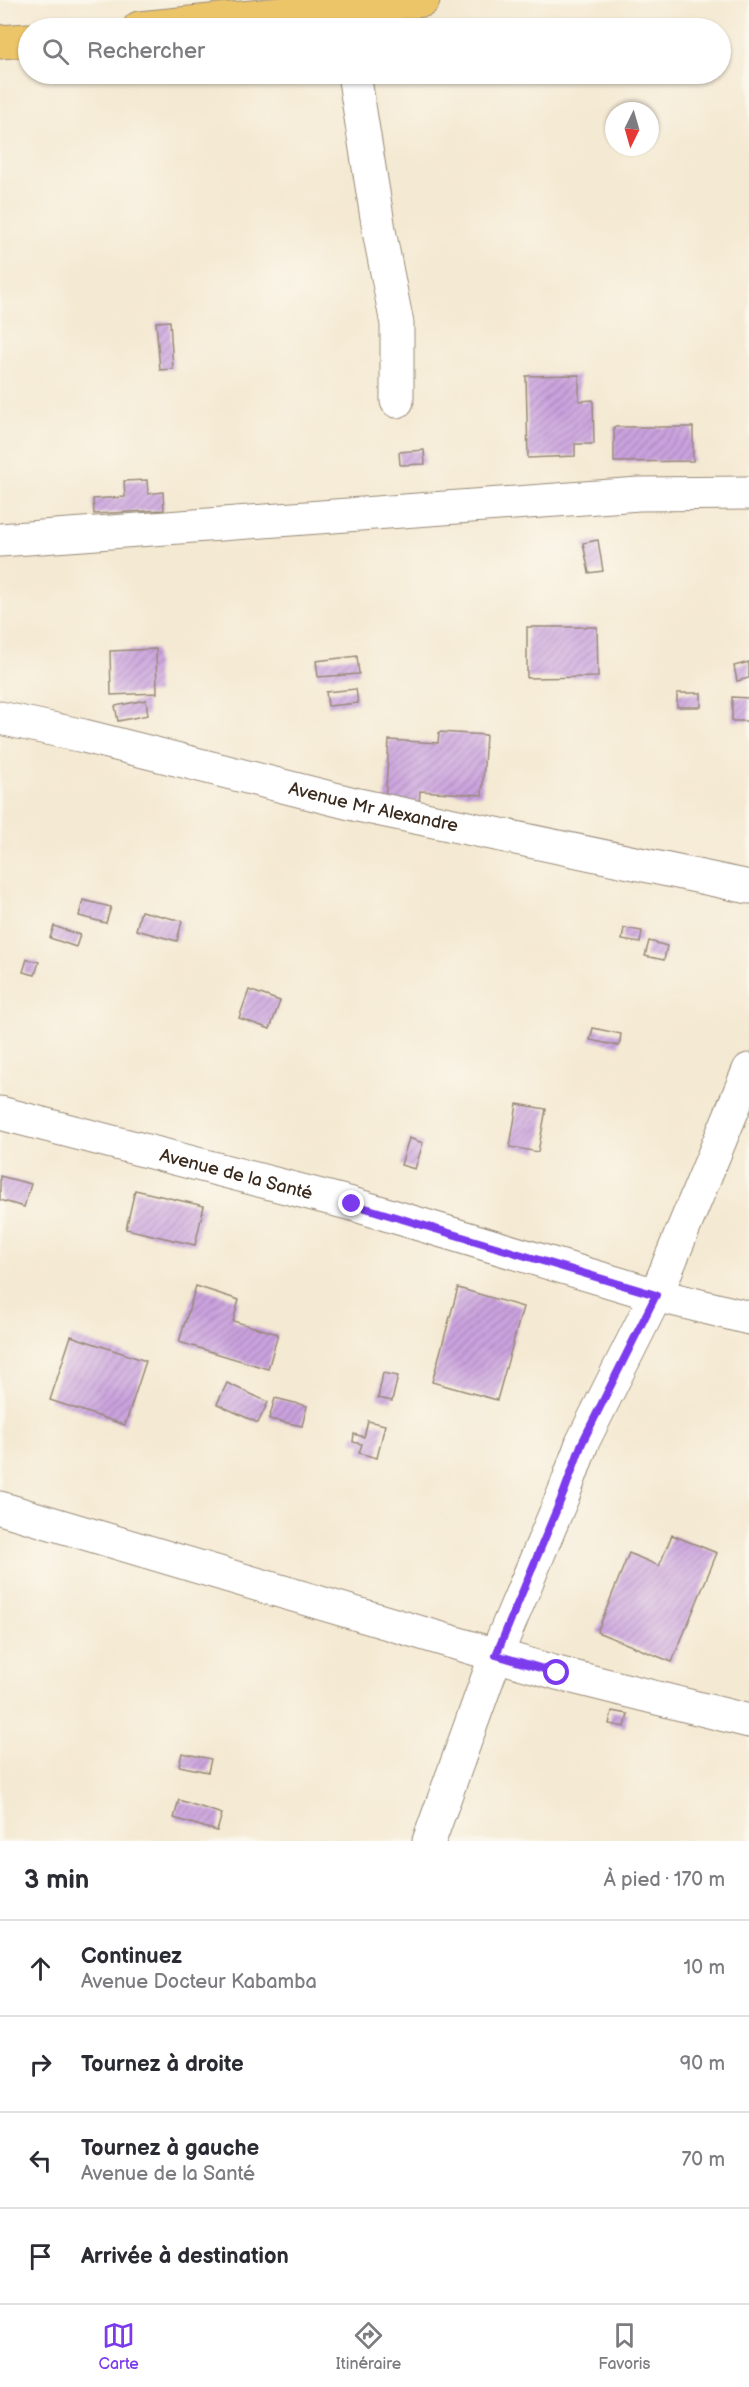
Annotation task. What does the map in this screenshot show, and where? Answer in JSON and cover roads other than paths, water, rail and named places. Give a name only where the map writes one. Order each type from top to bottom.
[{"type":"main road","points":[[345,18],[423,0]]},
{"type":"main road","points":[[0,42],[18,41]]},
{"type":"street","points":[[356,84],[397,324],[397,401]]},
{"type":"street","points":[[0,540],[639,494],[749,493]]},
{"type":"street","name":"Avenue Mr Alexandre","points":[[0,718],[84,736],[358,805],[749,887]]},
{"type":"street","points":[[429,1841],[496,1655],[582,1443],[656,1295],[749,1070]]},
{"type":"street","name":"Avenue de la Santé","points":[[0,1113],[352,1204],[656,1295],[749,1318]]},
{"type":"street","points":[[0,1508],[557,1673],[749,1721]]}]
